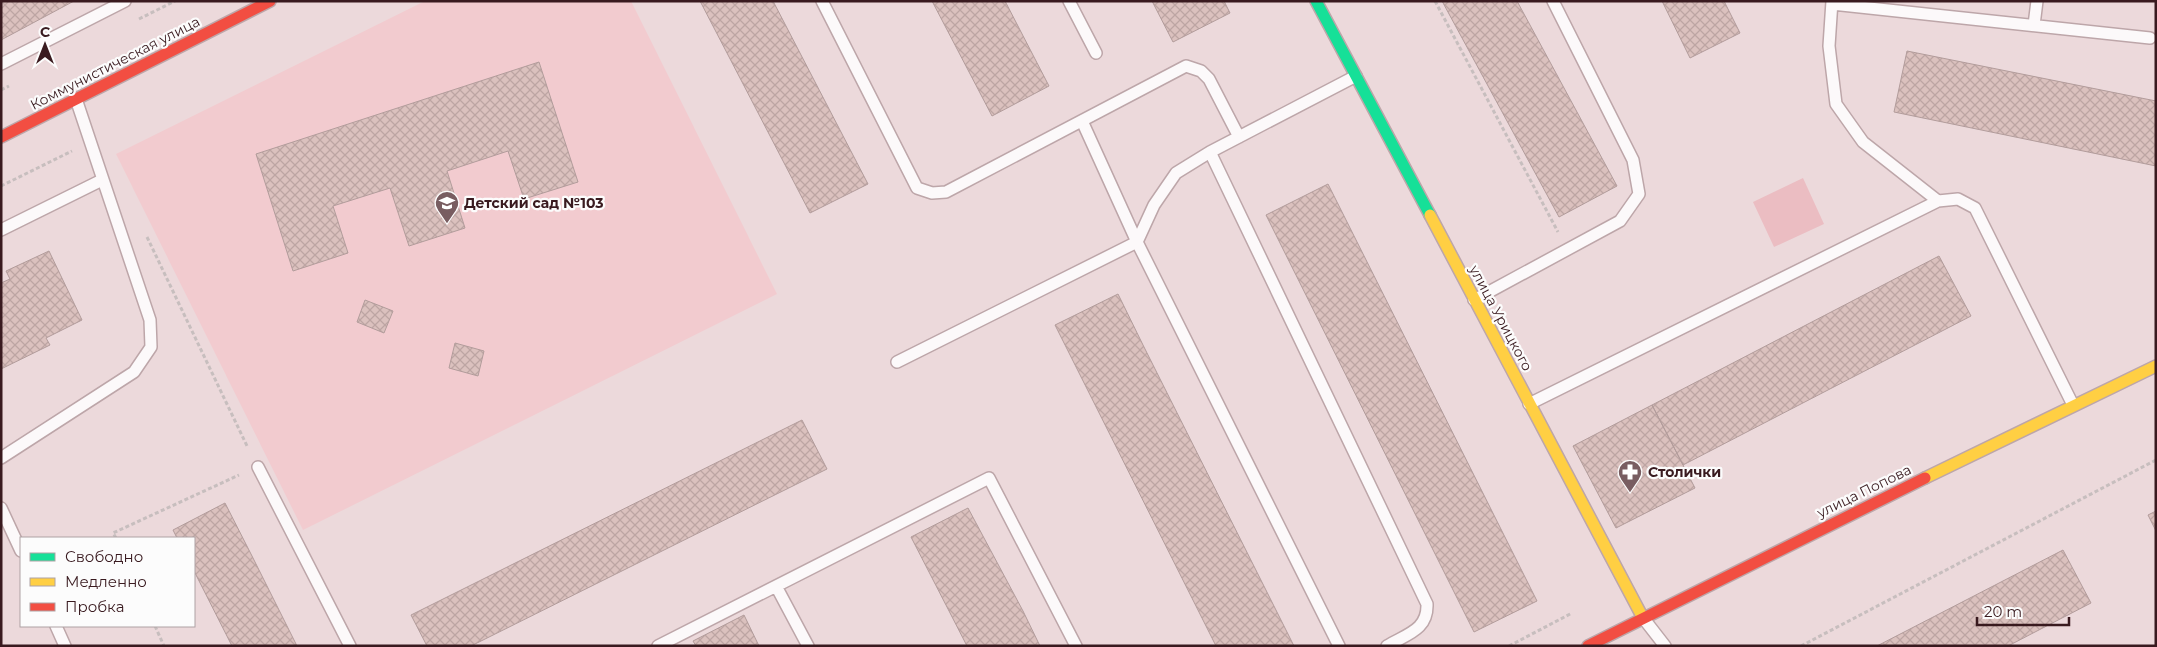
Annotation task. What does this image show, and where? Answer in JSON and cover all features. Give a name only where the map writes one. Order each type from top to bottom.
[{"type":"street","name":"Коммунистическая улица","points":[[1,137],[270,1]]},
{"type":"street","name":"улица Урицкого","points":[[1316,1],[1643,618]]},
{"type":"street","name":"улица Попова","points":[[1588,646],[2073,405],[2156,366]]},
{"type":"lane","points":[[1,64],[125,1]]},
{"type":"lane","points":[[822,1],[917,188],[932,193],[946,192],[1186,66],[1201,70],[1210,79],[1239,137]]},
{"type":"lane","points":[[1069,1],[1096,53]]},
{"type":"lane","points":[[1474,300],[1620,222],[1639,194],[1632,160],[1553,1]]},
{"type":"lane","points":[[2034,25],[2036,1]]},
{"type":"lane","points":[[1938,200],[1863,142],[1836,104],[1829,46],[1832,3],[2150,38]]},
{"type":"lane","points":[[897,362],[1137,242],[1154,205],[1176,173],[1210,152],[1356,76]]},
{"type":"lane","points":[[1,458],[134,372],[151,347],[150,320],[76,99]]},
{"type":"lane","points":[[1082,121],[1137,242],[1338,646]]},
{"type":"lane","points":[[1210,152],[1427,604],[1427,616],[1420,627],[1387,646]]},
{"type":"lane","points":[[1,230],[102,180]]},
{"type":"lane","points":[[1529,404],[1938,200],[1958,199],[1975,208],[2073,405]]},
{"type":"lane","points":[[258,467],[350,646]]},
{"type":"lane","points":[[658,646],[989,478],[1076,646]]},
{"type":"lane","points":[[1,508],[20,550]]},
{"type":"lane","points":[[776,586],[808,646]]},
{"type":"lane","name":"улица Урицкого","points":[[1643,618],[1665,646]]},
{"type":"lane","points":[[56,627],[65,646]]},
{"type":"path","points":[[1435,1],[1568,251]]},
{"type":"path","points":[[1,186],[90,142]]},
{"type":"path","points":[[115,537],[113,533],[258,467],[146,236]]},
{"type":"path","points":[[1801,646],[2156,460]]},
{"type":"path","points":[[1509,646],[1572,613]]},
{"type":"path","points":[[155,627],[164,646]]},
{"type":"shaded area","name":"Детский сад №103","points":[[425,1],[631,1],[777,294],[303,530],[116,154]]},
{"type":"shaded area","points":[[1803,178],[1824,224],[1774,247],[1753,202]]},
{"type":"building","points":[[1,1],[74,1],[1,40]]},
{"type":"building","points":[[700,1],[773,1],[868,184],[810,213]]},
{"type":"building","points":[[932,1],[1005,1],[1049,86],[992,116]]},
{"type":"building","points":[[1152,1],[1224,1],[1230,13],[1173,42]]},
{"type":"building","points":[[1442,1],[1517,1],[1617,186],[1559,217]]},
{"type":"building","points":[[1662,1],[1724,1],[1740,33],[1690,58]]},
{"type":"building","points":[[1907,51],[2156,101],[2156,166],[1894,112]]},
{"type":"building","points":[[539,62],[578,182],[524,199],[508,151],[447,171],[465,228],[409,246],[390,188],[333,206],[348,253],[293,271],[256,154]]},
{"type":"building","points":[[1328,184],[1537,601],[1474,632],[1266,215]]},
{"type":"building","points":[[49,251],[82,320],[46,338],[50,345],[1,369],[1,283],[10,279],[6,271]]},
{"type":"building","points":[[1939,256],[1971,316],[1683,465],[1652,405]]},
{"type":"building","points":[[1118,294],[1294,646],[1216,646],[1055,325]]},
{"type":"building","points":[[365,300],[393,311],[384,333],[357,322]]},
{"type":"building","points":[[455,343],[484,351],[478,376],[449,368]]},
{"type":"building","points":[[1652,405],[1695,488],[1616,528],[1573,446]]},
{"type":"building","points":[[802,420],[827,469],[471,646],[427,646],[411,615]]},
{"type":"building","points":[[225,503],[297,646],[232,646],[195,573],[195,537],[176,537],[173,530]]},
{"type":"building","points":[[968,508],[1040,646],[967,646],[911,537]]},
{"type":"building","points":[[2156,511],[2156,531],[2148,515]]},
{"type":"building","points":[[2063,550],[2091,603],[2008,646],[1877,646]]},
{"type":"building","points":[[744,615],[759,646],[696,646],[693,641]]},
{"type":"traffic: fast","points":[[1316,1],[1430,215]]},
{"type":"traffic: slow","points":[[1430,215],[1643,618]]},
{"type":"traffic: slow","points":[[1925,478],[2156,366]]},
{"type":"traffic: jam","points":[[1,137],[270,1]]},
{"type":"traffic: jam","points":[[1588,646],[1925,478]]},
{"type":"place","name":"Детский сад №103","points":[[447,224]]},
{"type":"place","name":"Столички","points":[[1630,493]]}]
